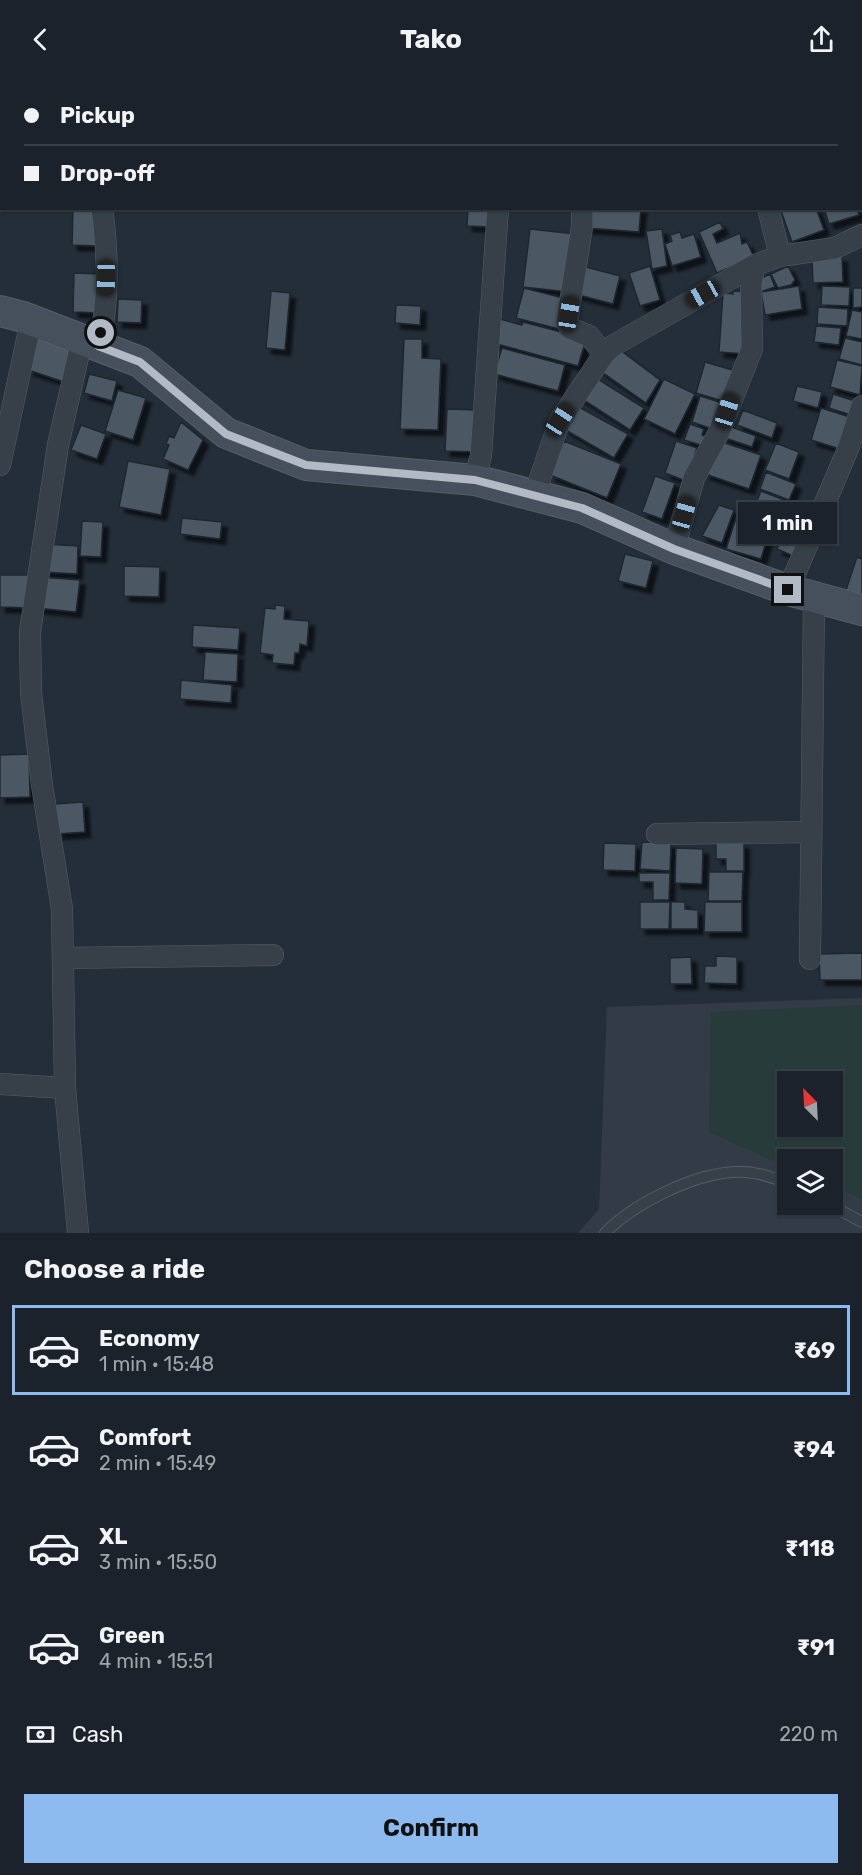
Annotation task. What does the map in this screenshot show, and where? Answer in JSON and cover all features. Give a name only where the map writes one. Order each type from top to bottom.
[{"type":"street","points":[[78,1233],[65,1088],[62,909],[42,785],[31,693],[30,632],[58,445],[90,343],[105,321],[106,235],[102,210]]},
{"type":"street","points":[[475,480],[481,455],[498,210]]},
{"type":"street","points":[[582,210],[582,227],[567,322],[570,328],[589,336],[604,354]]},
{"type":"street","points":[[768,210],[780,256]]},
{"type":"street","points":[[534,496],[560,420],[604,354],[641,329],[755,265],[780,256],[835,248],[862,235]]},
{"type":"street","points":[[674,549],[694,478],[719,432],[752,349],[751,283],[755,265]]},
{"type":"street","points":[[0,311],[140,362],[226,434],[306,465],[475,480],[582,508],[674,549],[801,594],[862,610]]},
{"type":"street","points":[[0,465],[31,321]]},
{"type":"street","points":[[810,959],[811,832],[801,594],[862,406]]},
{"type":"street","points":[[657,834],[811,832]]},
{"type":"street","points":[[63,958],[273,955]]},
{"type":"street","points":[[0,1084],[65,1088]]},
{"type":"lane","points":[[605,1233],[651,1200],[697,1179],[734,1172],[771,1176],[777,1179]]},
{"type":"lane","points":[[843,1212],[862,1222]]},
{"type":"shaded area","points":[[862,998],[862,1233],[578,1233],[599,1209],[607,1007]]},
{"type":"green space","points":[[862,1005],[862,1199],[843,1190],[843,1149],[777,1149],[777,1163],[709,1132],[711,1012]]},
{"type":"building","points":[[73,210],[99,210],[97,246],[72,245]]},
{"type":"building","points":[[468,210],[494,210],[493,227],[467,226]]},
{"type":"building","points":[[589,210],[641,210],[639,232],[587,228]]},
{"type":"building","points":[[781,210],[817,210],[824,230],[792,242]]},
{"type":"building","points":[[825,210],[858,210],[859,215],[829,224]]},
{"type":"building","points":[[720,222],[723,229],[713,234],[717,243],[740,233],[742,244],[747,242],[754,257],[717,273],[699,232]]},
{"type":"building","points":[[530,229],[576,234],[569,292],[523,287]]},
{"type":"building","points":[[662,229],[667,266],[652,269],[646,231]]},
{"type":"building","points":[[680,232],[682,238],[694,234],[701,257],[672,266],[665,244],[672,241],[670,235]]},
{"type":"building","points":[[842,256],[843,282],[813,283],[812,260]]},
{"type":"building","points":[[582,266],[620,276],[613,304],[575,294]]},
{"type":"building","points":[[650,266],[660,300],[640,306],[629,273]]},
{"type":"building","points":[[788,266],[795,280],[791,285],[778,288],[771,274]]},
{"type":"building","points":[[74,273],[102,274],[101,313],[73,312]]},
{"type":"building","points":[[770,274],[775,287],[757,293],[753,282]]},
{"type":"building","points":[[799,286],[802,309],[765,315],[761,292]]},
{"type":"building","points":[[822,286],[850,287],[849,306],[821,305]]},
{"type":"building","points":[[524,288],[567,299],[559,329],[516,318]]},
{"type":"building","points":[[853,288],[862,288],[862,307],[853,308]]},
{"type":"building","points":[[271,291],[290,293],[285,350],[266,348]]},
{"type":"building","points":[[733,291],[747,292],[746,354],[719,352],[723,293],[733,294]]},
{"type":"building","points":[[118,299],[142,300],[141,323],[117,322]]},
{"type":"building","points":[[396,305],[421,306],[420,325],[395,323]]},
{"type":"building","points":[[818,307],[848,309],[847,326],[817,324]]},
{"type":"building","points":[[852,310],[862,312],[862,339],[846,336]]},
{"type":"building","points":[[500,319],[522,325],[523,322],[565,333],[585,343],[578,366],[493,343]]},
{"type":"building","points":[[816,326],[841,328],[839,345],[814,342]]},
{"type":"building","points":[[39,334],[76,345],[64,382],[28,370]]},
{"type":"building","points":[[845,338],[862,342],[862,365],[839,359]]},
{"type":"building","points":[[404,339],[422,339],[422,358],[441,359],[438,430],[400,429]]},
{"type":"building","points":[[616,347],[660,380],[646,403],[599,370]]},
{"type":"building","points":[[502,348],[565,365],[558,391],[494,374]]},
{"type":"building","points":[[837,360],[862,366],[860,395],[830,387]]},
{"type":"building","points":[[705,362],[736,371],[726,402],[696,393]]},
{"type":"building","points":[[89,374],[117,381],[112,401],[84,393]]},
{"type":"building","points":[[593,376],[644,408],[630,430],[579,397]]},
{"type":"building","points":[[664,379],[695,394],[675,434],[644,419]]},
{"type":"building","points":[[797,386],[822,392],[818,408],[793,401]]},
{"type":"building","points":[[118,390],[146,398],[133,440],[105,431]]},
{"type":"building","points":[[833,394],[858,402],[854,416],[829,408]]},
{"type":"building","points":[[700,396],[726,404],[718,431],[692,422]]},
{"type":"building","points":[[577,406],[628,434],[614,458],[564,429]]},
{"type":"building","points":[[821,408],[853,418],[843,450],[811,440]]},
{"type":"building","points":[[447,409],[476,410],[475,452],[445,451]]},
{"type":"building","points":[[743,410],[777,423],[772,438],[737,425]]},
{"type":"building","points":[[181,422],[203,440],[188,470],[163,459],[169,445],[166,444],[169,436],[174,438]]},
{"type":"building","points":[[690,424],[704,429],[702,435],[711,440],[707,447],[684,440]]},
{"type":"building","points":[[81,425],[106,434],[97,459],[71,450]]},
{"type":"building","points":[[726,425],[756,436],[752,447],[722,437]]},
{"type":"building","points":[[716,440],[761,455],[749,489],[705,474]]},
{"type":"building","points":[[564,441],[621,464],[607,498],[550,475]]},
{"type":"building","points":[[676,441],[697,448],[686,481],[665,473]]},
{"type":"building","points":[[776,443],[799,452],[789,479],[765,470]]},
{"type":"building","points":[[128,461],[170,469],[161,515],[119,507]]},
{"type":"building","points":[[766,472],[796,484],[789,500],[760,489]]},
{"type":"building","points":[[655,476],[675,483],[662,519],[642,512]]},
{"type":"building","points":[[761,491],[784,500],[776,520],[753,511]]},
{"type":"building","points":[[719,505],[734,510],[722,543],[702,536]]},
{"type":"building","points":[[792,513],[813,521],[798,558],[777,549]]},
{"type":"building","points":[[737,515],[771,525],[761,559],[726,549]]},
{"type":"building","points":[[182,518],[222,522],[220,539],[180,534]]},
{"type":"building","points":[[82,521],[103,522],[101,557],[80,556]]},
{"type":"building","points":[[44,544],[78,546],[77,574],[42,572]]},
{"type":"building","points":[[625,554],[653,561],[646,588],[618,581]]},
{"type":"building","points":[[857,557],[862,559],[862,596],[846,590]]},
{"type":"building","points":[[124,566],[160,567],[159,597],[124,596]]},
{"type":"building","points":[[0,575],[31,575],[31,608],[0,607]]},
{"type":"building","points":[[39,577],[80,580],[76,612],[36,608]]},
{"type":"building","points":[[275,605],[285,606],[284,619],[309,621],[307,646],[300,644],[299,653],[295,653],[294,665],[272,663],[273,655],[260,653],[265,608],[275,609]]},
{"type":"building","points":[[193,625],[240,628],[238,650],[192,647]]},
{"type":"building","points":[[205,652],[238,654],[237,682],[203,680]]},
{"type":"building","points":[[181,680],[232,685],[231,703],[180,699]]},
{"type":"building","points":[[29,754],[30,797],[0,798],[0,755]]},
{"type":"building","points":[[83,802],[85,832],[57,834],[55,804]]},
{"type":"building","points":[[642,842],[671,843],[670,871],[640,869]]},
{"type":"building","points":[[604,843],[636,844],[635,871],[603,870]]},
{"type":"building","points":[[716,843],[744,843],[744,871],[726,871],[726,859],[716,859]]},
{"type":"building","points":[[676,848],[703,849],[702,884],[675,883]]},
{"type":"building","points":[[709,872],[743,872],[742,901],[708,901]]},
{"type":"building","points":[[639,873],[670,873],[669,900],[653,900],[653,882],[639,882]]},
{"type":"building","points":[[640,902],[670,902],[669,929],[640,929]]},
{"type":"building","points":[[671,902],[685,902],[685,909],[698,910],[698,929],[671,929]]},
{"type":"building","points":[[705,902],[742,902],[742,932],[704,932]]},
{"type":"building","points":[[862,953],[862,980],[820,980],[819,954]]},
{"type":"building","points":[[716,956],[737,957],[737,984],[704,983],[705,966],[716,966]]},
{"type":"building","points":[[691,957],[692,984],[670,984],[670,958]]},
{"type":"route","points":[[101,333],[98,346],[140,362],[226,434],[306,465],[475,480],[582,508],[674,549],[788,590]]}]
